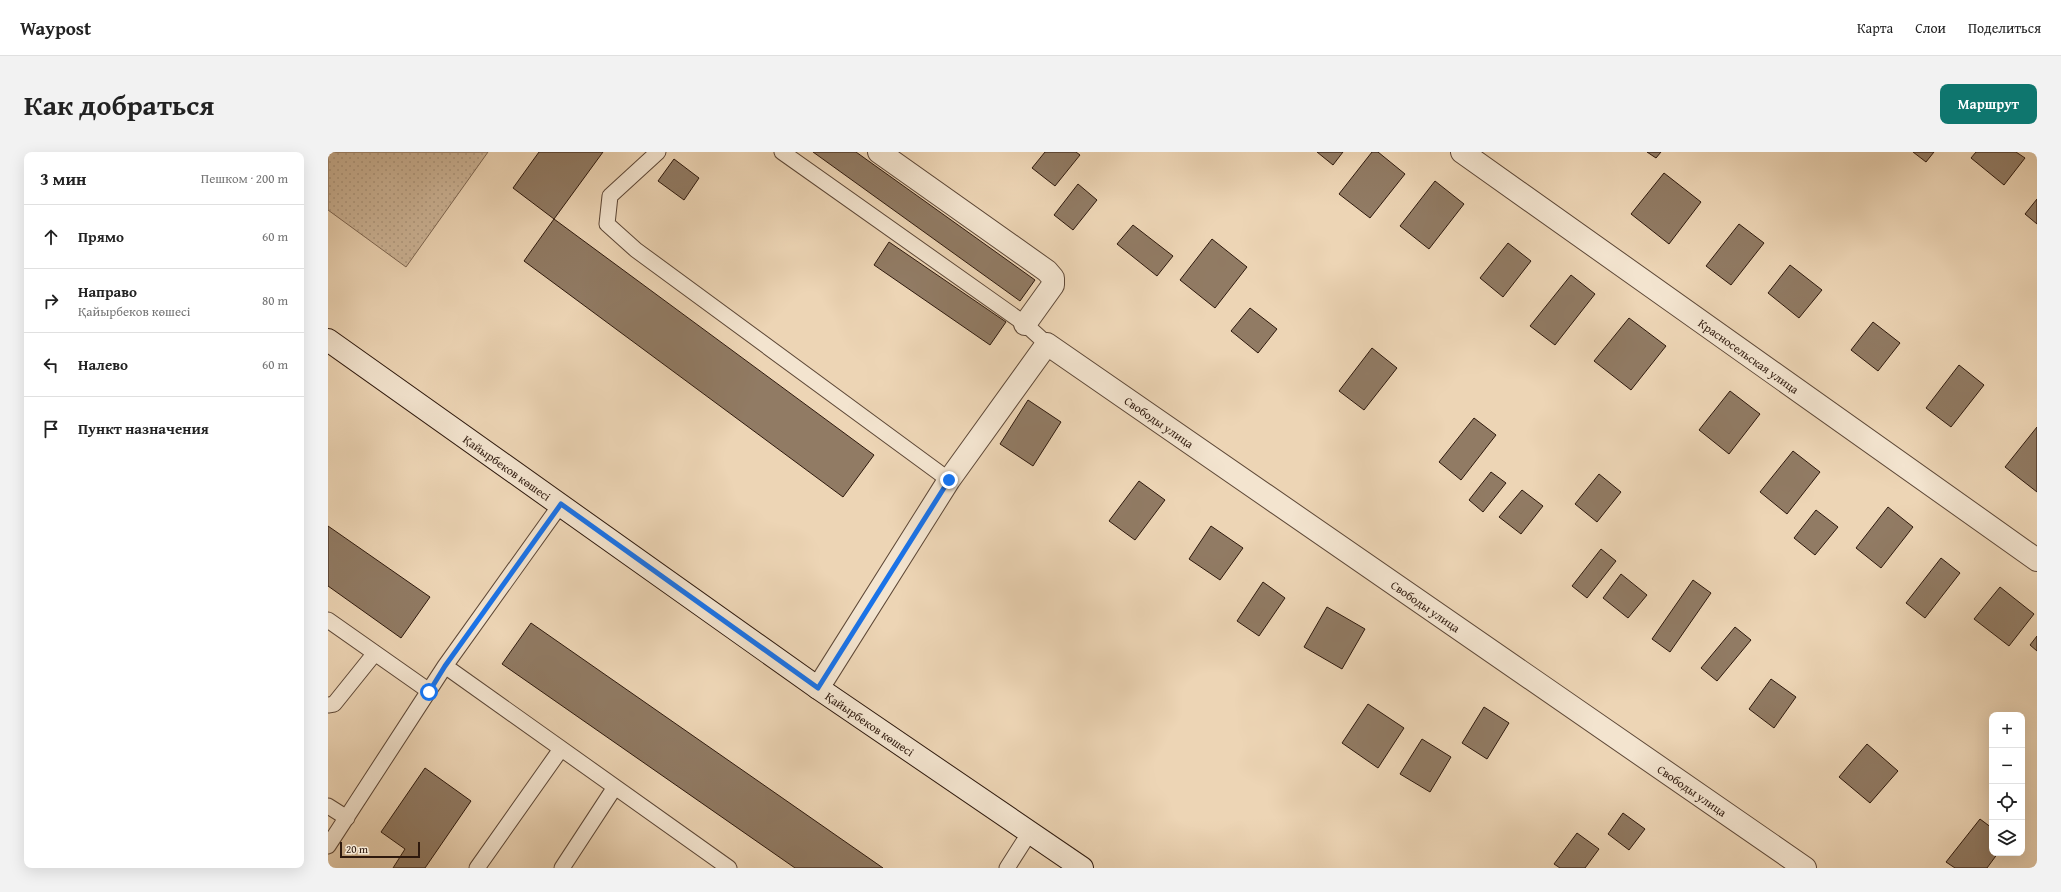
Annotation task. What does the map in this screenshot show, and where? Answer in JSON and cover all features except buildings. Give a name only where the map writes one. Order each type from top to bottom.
[{"type":"street","points":[[879,152],[1047,271],[1053,278],[1053,285],[1025,324]]},
{"type":"street","name":"Красносельская улица","points":[[1462,152],[2037,560]]},
{"type":"street","name":"Қайырбеков көшесі","points":[[328,340],[561,504],[818,688],[1082,868]]},
{"type":"street","points":[[818,688],[949,480],[1047,344]]},
{"type":"street","name":"Свободы улица","points":[[1047,344],[1805,868]]},
{"type":"lane","points":[[658,152],[610,196],[607,224],[636,250],[949,480]]},
{"type":"lane","points":[[782,152],[1025,324],[1047,344]]},
{"type":"lane","points":[[328,846],[445,666],[561,504]]},
{"type":"lane","points":[[328,620],[429,692]]},
{"type":"lane","points":[[328,705],[334,704],[375,653]]},
{"type":"lane","points":[[445,666],[729,868]]},
{"type":"lane","points":[[477,868],[561,749]]},
{"type":"lane","points":[[562,868],[615,787]]},
{"type":"lane","points":[[328,806],[347,818]]},
{"type":"lane","points":[[1007,868],[1030,832]]},
{"type":"shaded area","points":[[328,152],[488,152],[406,267],[328,210]]},
{"type":"route","points":[[429,692],[445,666],[561,504],[818,688],[949,480]]}]
